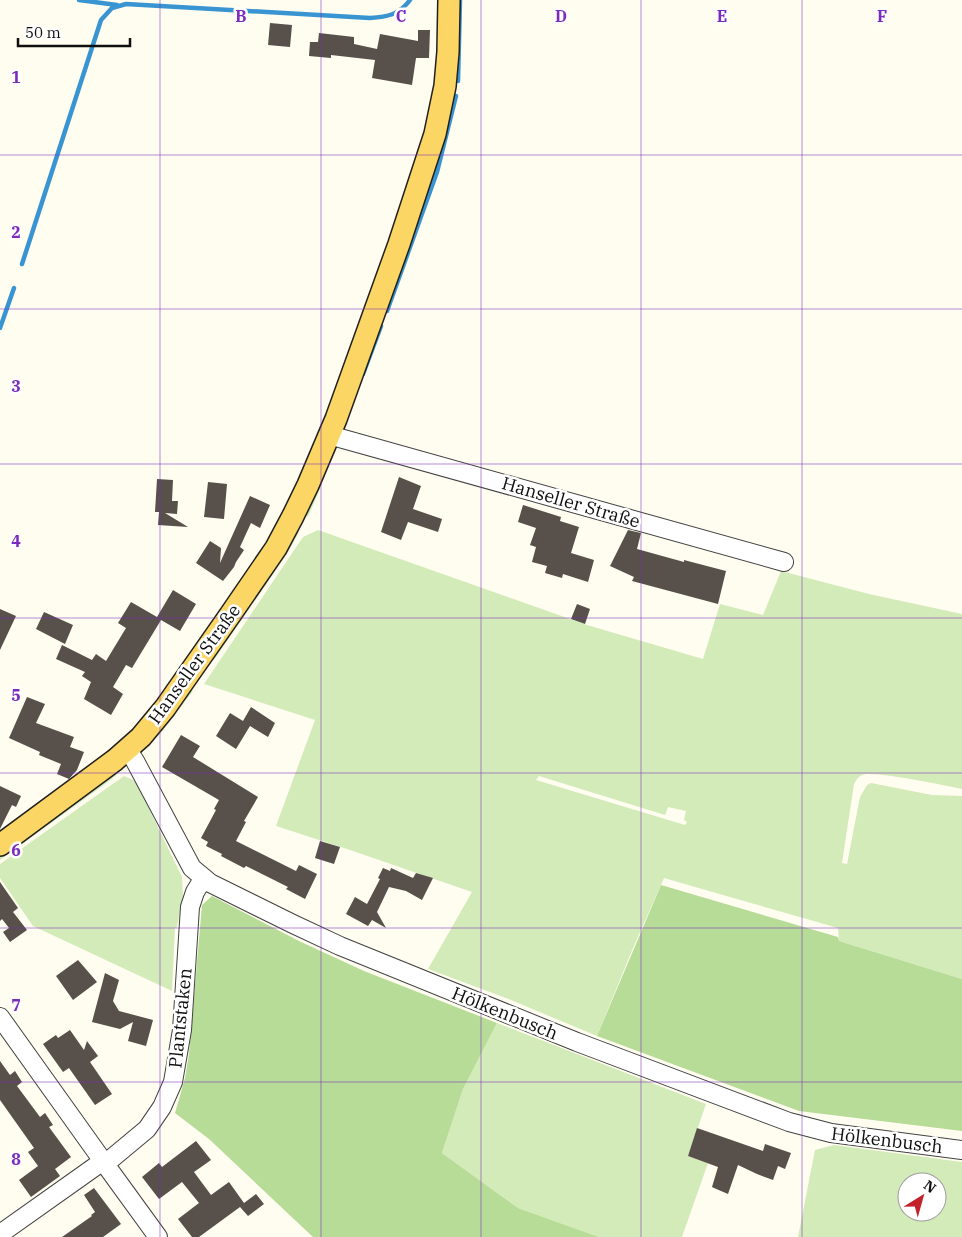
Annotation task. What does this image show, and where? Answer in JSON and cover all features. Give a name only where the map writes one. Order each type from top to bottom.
[{"type":"main road","name":"Hanseller Straße","points":[[0,845],[128,750],[141,737],[170,700],[276,548],[308,485],[329,435],[399,244],[435,134],[445,86],[449,0]]},
{"type":"street","name":"Hanseller Straße","points":[[329,435],[784,562]]},
{"type":"street","name":"Hölkenbusch","points":[[128,750],[192,868],[204,879],[257,907],[340,946],[577,1042],[789,1122],[831,1133],[962,1150]]},
{"type":"street","name":"Plantstaken","points":[[0,1234],[104,1162],[147,1128],[162,1107],[173,1082],[182,1030],[190,907],[195,892],[204,879]]},
{"type":"street","points":[[1,1022],[158,1237]]},
{"type":"green space","points":[[318,483],[322,484],[308,517],[304,513]]},
{"type":"green space","points":[[318,530],[587,625],[703,659],[720,604],[763,615],[781,571],[869,594],[962,614],[962,789],[894,776],[862,775],[854,784],[842,863],[847,864],[860,797],[867,785],[871,783],[932,795],[962,796],[962,979],[839,941],[838,928],[664,878],[597,1036],[506,998],[428,969],[472,892],[276,826],[315,720],[204,684],[303,537]],"holes":[[[539,776],[665,815],[668,807],[686,811],[684,820],[687,822],[685,825],[536,780]]]},
{"type":"green space","points":[[294,532],[299,532],[287,554],[214,660],[211,657]]},
{"type":"green space","points":[[187,690],[193,691],[161,733],[146,747]]},
{"type":"green space","points":[[119,772],[112,779],[0,860],[0,854]]},
{"type":"green space","points":[[124,776],[133,780],[138,786],[182,877],[183,896],[177,927],[175,928],[172,991],[33,926],[0,878],[0,864]]},
{"type":"green space","points":[[661,885],[838,937],[839,941],[962,979],[962,1131],[799,1111],[597,1036]]},
{"type":"green space","points":[[212,896],[301,942],[364,971],[497,1023],[463,1089],[442,1153],[518,1208],[599,1237],[313,1237],[209,1139],[175,1113],[185,1078],[189,1054],[202,905]]},
{"type":"green space","points":[[497,1023],[706,1104],[688,1156],[708,1163],[682,1237],[599,1237],[518,1208],[442,1153],[463,1089]]},
{"type":"green space","points":[[834,1145],[962,1162],[962,1237],[798,1237],[815,1150]]},
{"type":"building","points":[[270,23],[292,25],[290,47],[268,45]]},
{"type":"building","points":[[418,30],[430,30],[429,58],[416,58],[412,85],[372,78],[375,60],[331,55],[331,58],[309,56],[310,42],[318,42],[319,33],[354,37],[354,44],[377,49],[380,34],[418,41]]},
{"type":"building","points":[[399,477],[421,486],[413,509],[442,519],[438,532],[408,522],[401,540],[381,532]]},
{"type":"building","points":[[157,479],[173,480],[172,501],[178,501],[177,514],[165,513],[188,527],[158,525],[159,512],[155,512]]},
{"type":"building","points":[[208,482],[227,484],[224,519],[204,517]]},
{"type":"building","points":[[250,496],[270,505],[260,528],[251,523],[240,547],[244,550],[223,581],[196,563],[210,541],[221,548],[220,563]]},
{"type":"building","points":[[523,505],[561,517],[560,521],[579,527],[571,553],[594,560],[588,582],[563,574],[562,578],[545,573],[547,566],[532,562],[536,547],[530,545],[536,528],[518,522]]},
{"type":"building","points":[[628,530],[641,533],[637,549],[726,571],[718,604],[632,581],[634,577],[610,566]]},
{"type":"building","points":[[173,590],[196,604],[180,631],[161,620],[132,668],[126,665],[113,687],[123,694],[111,715],[84,699],[91,682],[82,676],[85,672],[56,659],[62,645],[92,660],[96,654],[106,661],[126,628],[118,623],[131,602],[157,617]]},
{"type":"building","points":[[577,604],[590,609],[585,624],[571,619]]},
{"type":"building","points":[[0,609],[16,616],[0,650]]},
{"type":"building","points":[[44,612],[73,625],[65,644],[36,629]]},
{"type":"building","points":[[27,697],[45,704],[36,723],[74,737],[70,747],[84,752],[77,770],[69,779],[57,774],[61,764],[39,755],[40,752],[9,738]]},
{"type":"building","points":[[251,707],[275,723],[268,737],[250,726],[236,749],[216,736],[230,713],[243,721]]},
{"type":"building","points":[[181,735],[200,746],[193,757],[258,797],[244,821],[246,822],[236,841],[296,871],[299,865],[317,874],[305,899],[286,889],[288,887],[246,866],[244,868],[206,846],[208,842],[201,838],[216,810],[214,809],[219,800],[162,767]]},
{"type":"building","points":[[0,786],[21,796],[16,807],[12,805],[0,829]]},
{"type":"building","points":[[320,841],[340,847],[334,864],[315,858]]},
{"type":"building","points":[[383,868],[390,871],[391,868],[413,878],[416,873],[433,878],[422,900],[406,891],[389,887],[377,912],[386,928],[372,920],[368,926],[346,914],[355,897],[367,904],[380,879],[378,878]]},
{"type":"building","points":[[0,882],[18,908],[13,912],[27,930],[10,942],[3,932],[9,928],[2,919],[0,921]]},
{"type":"building","points":[[78,960],[97,982],[73,1000],[56,976]]},
{"type":"building","points":[[105,973],[119,980],[113,1001],[119,1011],[153,1020],[146,1046],[128,1041],[133,1022],[120,1029],[92,1022]]},
{"type":"building","points":[[70,1030],[84,1050],[87,1041],[98,1056],[90,1062],[112,1094],[95,1105],[69,1068],[63,1072],[43,1044],[56,1035],[58,1038]]},
{"type":"building","points":[[0,1061],[10,1075],[15,1071],[22,1082],[17,1086],[40,1117],[45,1113],[53,1125],[49,1127],[71,1157],[55,1169],[60,1176],[31,1197],[19,1180],[38,1166],[28,1152],[34,1148],[0,1100]]},
{"type":"building","points":[[697,1128],[763,1151],[765,1144],[791,1153],[785,1169],[778,1166],[773,1180],[738,1165],[728,1194],[712,1187],[718,1167],[688,1156]]},
{"type":"building","points":[[196,1141],[211,1160],[194,1172],[211,1195],[229,1182],[244,1203],[256,1194],[264,1204],[248,1216],[240,1207],[199,1237],[192,1237],[178,1219],[199,1203],[182,1182],[159,1199],[142,1177],[159,1163],[162,1167]]},
{"type":"building","points":[[94,1188],[121,1224],[103,1237],[62,1237],[95,1212],[84,1195]]},
{"type":"waterway","points":[[79,0],[117,5]]},
{"type":"waterway","points":[[22,264],[101,20],[112,8],[126,4],[370,18],[382,17],[397,12],[410,0]]},
{"type":"waterway","points":[[458,81],[460,0]]},
{"type":"waterway","points":[[387,311],[437,172],[456,96]]},
{"type":"waterway","points":[[0,328],[14,288]]},
{"type":"waterway","points":[[363,374],[381,326]]}]
